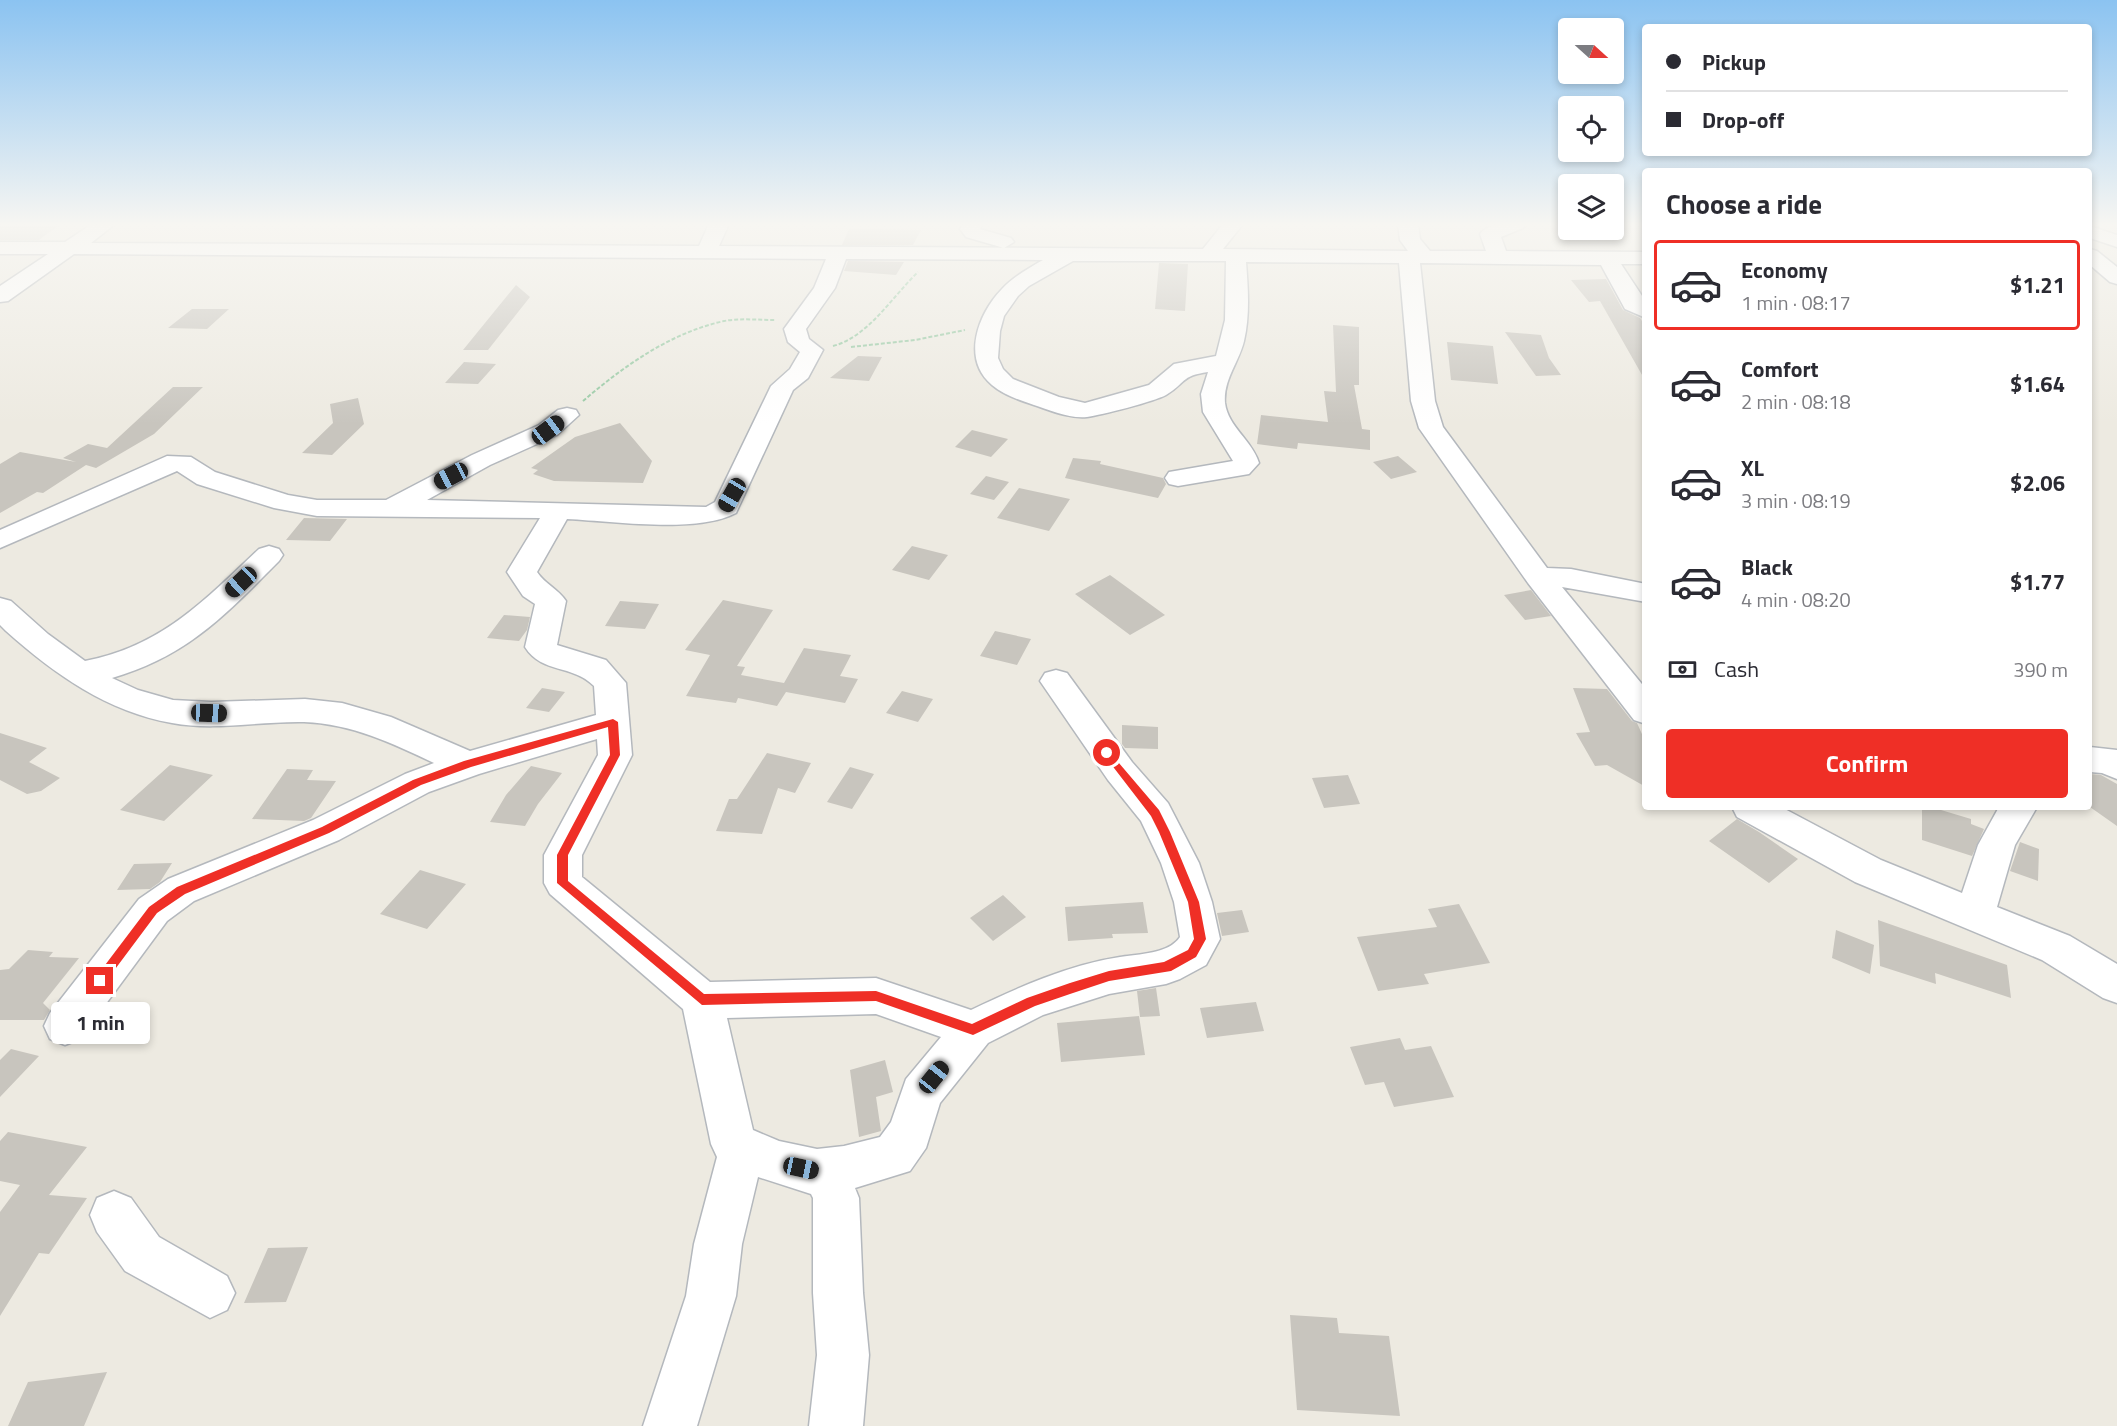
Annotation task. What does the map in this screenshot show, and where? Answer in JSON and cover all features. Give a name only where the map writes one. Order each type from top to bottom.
[{"type":"street","points":[[0,540],[167,464],[182,463],[206,478],[284,502],[316,508],[558,510],[699,516],[713,514],[726,507],[783,386],[800,372],[812,350],[799,342],[795,329],[799,319],[822,291]]},
{"type":"street","points":[[1013,291],[998,306],[989,323],[986,360],[990,372],[1017,391],[1075,410],[1103,406],[1157,390],[1182,369],[1224,362]]},
{"type":"street","points":[[1178,478],[1240,468],[1246,462],[1245,456],[1221,428],[1213,402],[1214,385],[1233,342],[1236,291]]},
{"type":"street","points":[[1414,291],[1412,309],[1426,416],[1431,428],[1538,577],[1642,707]]},
{"type":"street","points":[[1626,291],[1633,304],[1642,310]]},
{"type":"street","points":[[393,507],[481,460],[548,430],[567,415]]},
{"type":"street","points":[[558,510],[522,572],[532,589],[551,601],[541,647],[548,654],[595,668],[610,683],[615,755],[563,855],[562,883],[702,1000],[734,1144],[778,1163],[825,1173],[894,1155],[910,1133],[921,1093],[973,1030],[1031,1001],[1109,976],[1166,967],[1192,953],[1200,939],[1193,902],[1180,863],[1155,813],[1120,771],[1056,681]]},
{"type":"street","points":[[80,672],[110,669],[165,647],[190,629],[269,555]]},
{"type":"street","points":[[1538,577],[1571,578],[1642,592]]},
{"type":"street","points":[[6,626],[80,672],[133,700],[173,712],[323,712],[348,716],[381,726],[468,764]]},
{"type":"street","points":[[65,1026],[153,910],[181,890],[326,830],[408,787],[468,764],[613,722]]},
{"type":"street","points":[[2092,760],[2110,761],[2117,766]]},
{"type":"street","points":[[1756,810],[1868,871],[2056,948],[2117,985]]},
{"type":"street","points":[[1976,916],[1986,871],[2002,828],[2017,810]]},
{"type":"street","points":[[702,1000],[876,996],[973,1030]]},
{"type":"street","points":[[670,1426],[711,1296],[718,1245],[742,1149]]},
{"type":"street","points":[[825,1173],[836,1198],[837,1293],[843,1355],[836,1426]]},
{"type":"street","points":[[114,1215],[142,1254],[210,1293]]},
{"type":"path","points":[[812,350],[849,342],[857,338],[899,291]]},
{"type":"path","points":[[567,415],[632,363],[672,340],[724,321],[799,319]]},
{"type":"path","points":[[851,347],[915,340],[989,323]]},
{"type":"building","points":[[511,291],[522,291],[530,297],[488,350],[463,350]]},
{"type":"building","points":[[1157,291],[1186,291],[1185,311],[1155,309]]},
{"type":"building","points":[[1580,291],[1612,291],[1623,310],[1640,318],[1642,321],[1642,375],[1600,301],[1589,302]]},
{"type":"building","points":[[192,309],[229,309],[207,329],[168,328]]},
{"type":"building","points":[[1333,325],[1359,327],[1359,385],[1354,385],[1362,429],[1370,430],[1370,450],[1298,443],[1297,449],[1257,444],[1261,415],[1328,422],[1324,391],[1336,392]]},
{"type":"building","points":[[1505,332],[1541,335],[1549,358],[1561,375],[1536,376]]},
{"type":"building","points":[[1447,342],[1493,346],[1498,384],[1451,380]]},
{"type":"building","points":[[858,356],[882,357],[869,381],[830,378]]},
{"type":"building","points":[[464,362],[496,364],[478,384],[445,383]]},
{"type":"building","points":[[173,387],[203,387],[154,434],[96,468],[86,465],[43,493],[37,492],[0,513],[0,464],[20,452],[76,462],[63,458],[88,444],[107,448]]},
{"type":"building","points":[[358,398],[364,424],[332,455],[302,453],[333,423],[330,404]]},
{"type":"building","points":[[620,423],[652,461],[643,483],[554,481],[533,474],[538,470],[531,468],[575,437]]},
{"type":"building","points":[[972,430],[1008,439],[991,457],[955,447]]},
{"type":"building","points":[[1398,456],[1417,472],[1391,479],[1373,462]]},
{"type":"building","points":[[1073,458],[1101,461],[1100,464],[1163,478],[1166,484],[1158,498],[1065,478]]},
{"type":"building","points":[[986,476],[1009,482],[994,500],[970,494]]},
{"type":"building","points":[[1019,488],[1070,499],[1049,531],[997,518]]},
{"type":"building","points":[[304,518],[347,519],[330,541],[286,540]]},
{"type":"building","points":[[912,546],[948,555],[929,580],[892,570]]},
{"type":"building","points":[[1110,575],[1165,615],[1130,635],[1075,594]]},
{"type":"building","points":[[1531,590],[1551,616],[1525,620],[1504,595]]},
{"type":"building","points":[[723,600],[773,610],[737,666],[745,667],[741,675],[784,683],[804,648],[851,655],[840,676],[858,679],[845,703],[786,692],[777,706],[738,698],[736,703],[686,696],[710,655],[685,650]]},
{"type":"building","points":[[620,601],[659,604],[645,629],[605,626]]},
{"type":"building","points":[[504,615],[530,617],[527,630],[519,641],[487,638]]},
{"type":"building","points":[[995,631],[1031,639],[1017,665],[980,656]]},
{"type":"building","points":[[542,688],[565,692],[549,712],[526,708]]},
{"type":"building","points":[[1573,688],[1607,689],[1632,721],[1637,723],[1642,734],[1642,785],[1607,765],[1595,766],[1576,733],[1590,732]]},
{"type":"building","points":[[902,691],[933,699],[918,722],[886,713]]},
{"type":"building","points":[[1122,725],[1158,727],[1158,749],[1125,748],[1122,744]]},
{"type":"building","points":[[0,733],[47,748],[29,762],[60,778],[41,791],[27,794],[0,780]]},
{"type":"building","points":[[767,753],[811,763],[795,793],[778,788],[762,834],[716,831],[729,799],[737,799]]},
{"type":"building","points":[[170,765],[213,775],[164,821],[120,810]]},
{"type":"building","points":[[531,766],[562,773],[538,804],[525,826],[490,822],[506,795]]},
{"type":"building","points":[[850,767],[874,774],[852,809],[827,802]]},
{"type":"building","points":[[287,769],[313,770],[307,780],[336,781],[311,818],[304,821],[252,819]]},
{"type":"building","points":[[2092,774],[2101,775],[2117,784],[2117,826],[2092,808]]},
{"type":"building","points":[[1348,775],[1360,804],[1324,808],[1312,778]]},
{"type":"building","points":[[1922,810],[1941,810],[1971,819],[1971,824],[1984,829],[1972,856],[1922,840]]},
{"type":"building","points":[[1737,819],[1798,859],[1769,883],[1709,841]]},
{"type":"building","points":[[2020,842],[2039,849],[2038,881],[2010,871]]},
{"type":"building","points":[[172,863],[160,882],[150,889],[117,890],[134,864]]},
{"type":"building","points":[[420,870],[466,884],[427,929],[380,914]]},
{"type":"building","points":[[1003,895],[1026,917],[993,941],[970,918]]},
{"type":"building","points":[[1143,902],[1148,933],[1112,934],[1113,938],[1068,941],[1065,907]]},
{"type":"building","points":[[1459,904],[1490,963],[1424,974],[1429,984],[1378,991],[1357,937],[1437,927],[1428,909]]},
{"type":"building","points":[[1242,910],[1249,932],[1222,936],[1217,913]]},
{"type":"building","points":[[1878,920],[2007,965],[2011,998],[1935,973],[1936,984],[1880,966]]},
{"type":"building","points":[[1836,930],[1874,945],[1870,974],[1832,958]]},
{"type":"building","points":[[28,950],[53,952],[49,957],[79,958],[43,1003],[50,1010],[44,1020],[0,1020],[0,970],[9,969]]},
{"type":"building","points":[[1156,988],[1160,1016],[1140,1017],[1137,991]]},
{"type":"building","points":[[1256,1002],[1264,1031],[1207,1038],[1200,1008]]},
{"type":"building","points":[[1139,1016],[1145,1055],[1061,1062],[1057,1023]]},
{"type":"building","points":[[1400,1038],[1405,1050],[1431,1046],[1454,1097],[1394,1107],[1384,1082],[1365,1085],[1350,1047]]},
{"type":"building","points":[[11,1049],[39,1056],[0,1097],[0,1060]]},
{"type":"building","points":[[885,1060],[893,1092],[876,1097],[881,1131],[859,1137],[850,1070]]},
{"type":"building","points":[[8,1132],[87,1147],[49,1195],[87,1198],[49,1254],[39,1253],[0,1316],[0,1212],[20,1185],[0,1181],[0,1141]]},
{"type":"building","points":[[308,1247],[286,1302],[244,1303],[268,1248]]},
{"type":"building","points":[[1290,1315],[1337,1318],[1339,1333],[1389,1336],[1400,1416],[1297,1410]]},
{"type":"building","points":[[107,1372],[84,1426],[8,1426],[28,1382]]},
{"type":"route","points":[[100,981],[153,910],[181,890],[326,830],[388,795],[417,783],[468,764],[613,722],[615,755],[563,855],[562,883],[702,1000],[876,996],[973,1030],[1031,1001],[1109,976],[1166,967],[1192,953],[1200,939],[1193,902],[1180,863],[1165,832],[1155,813],[1107,753]]}]
